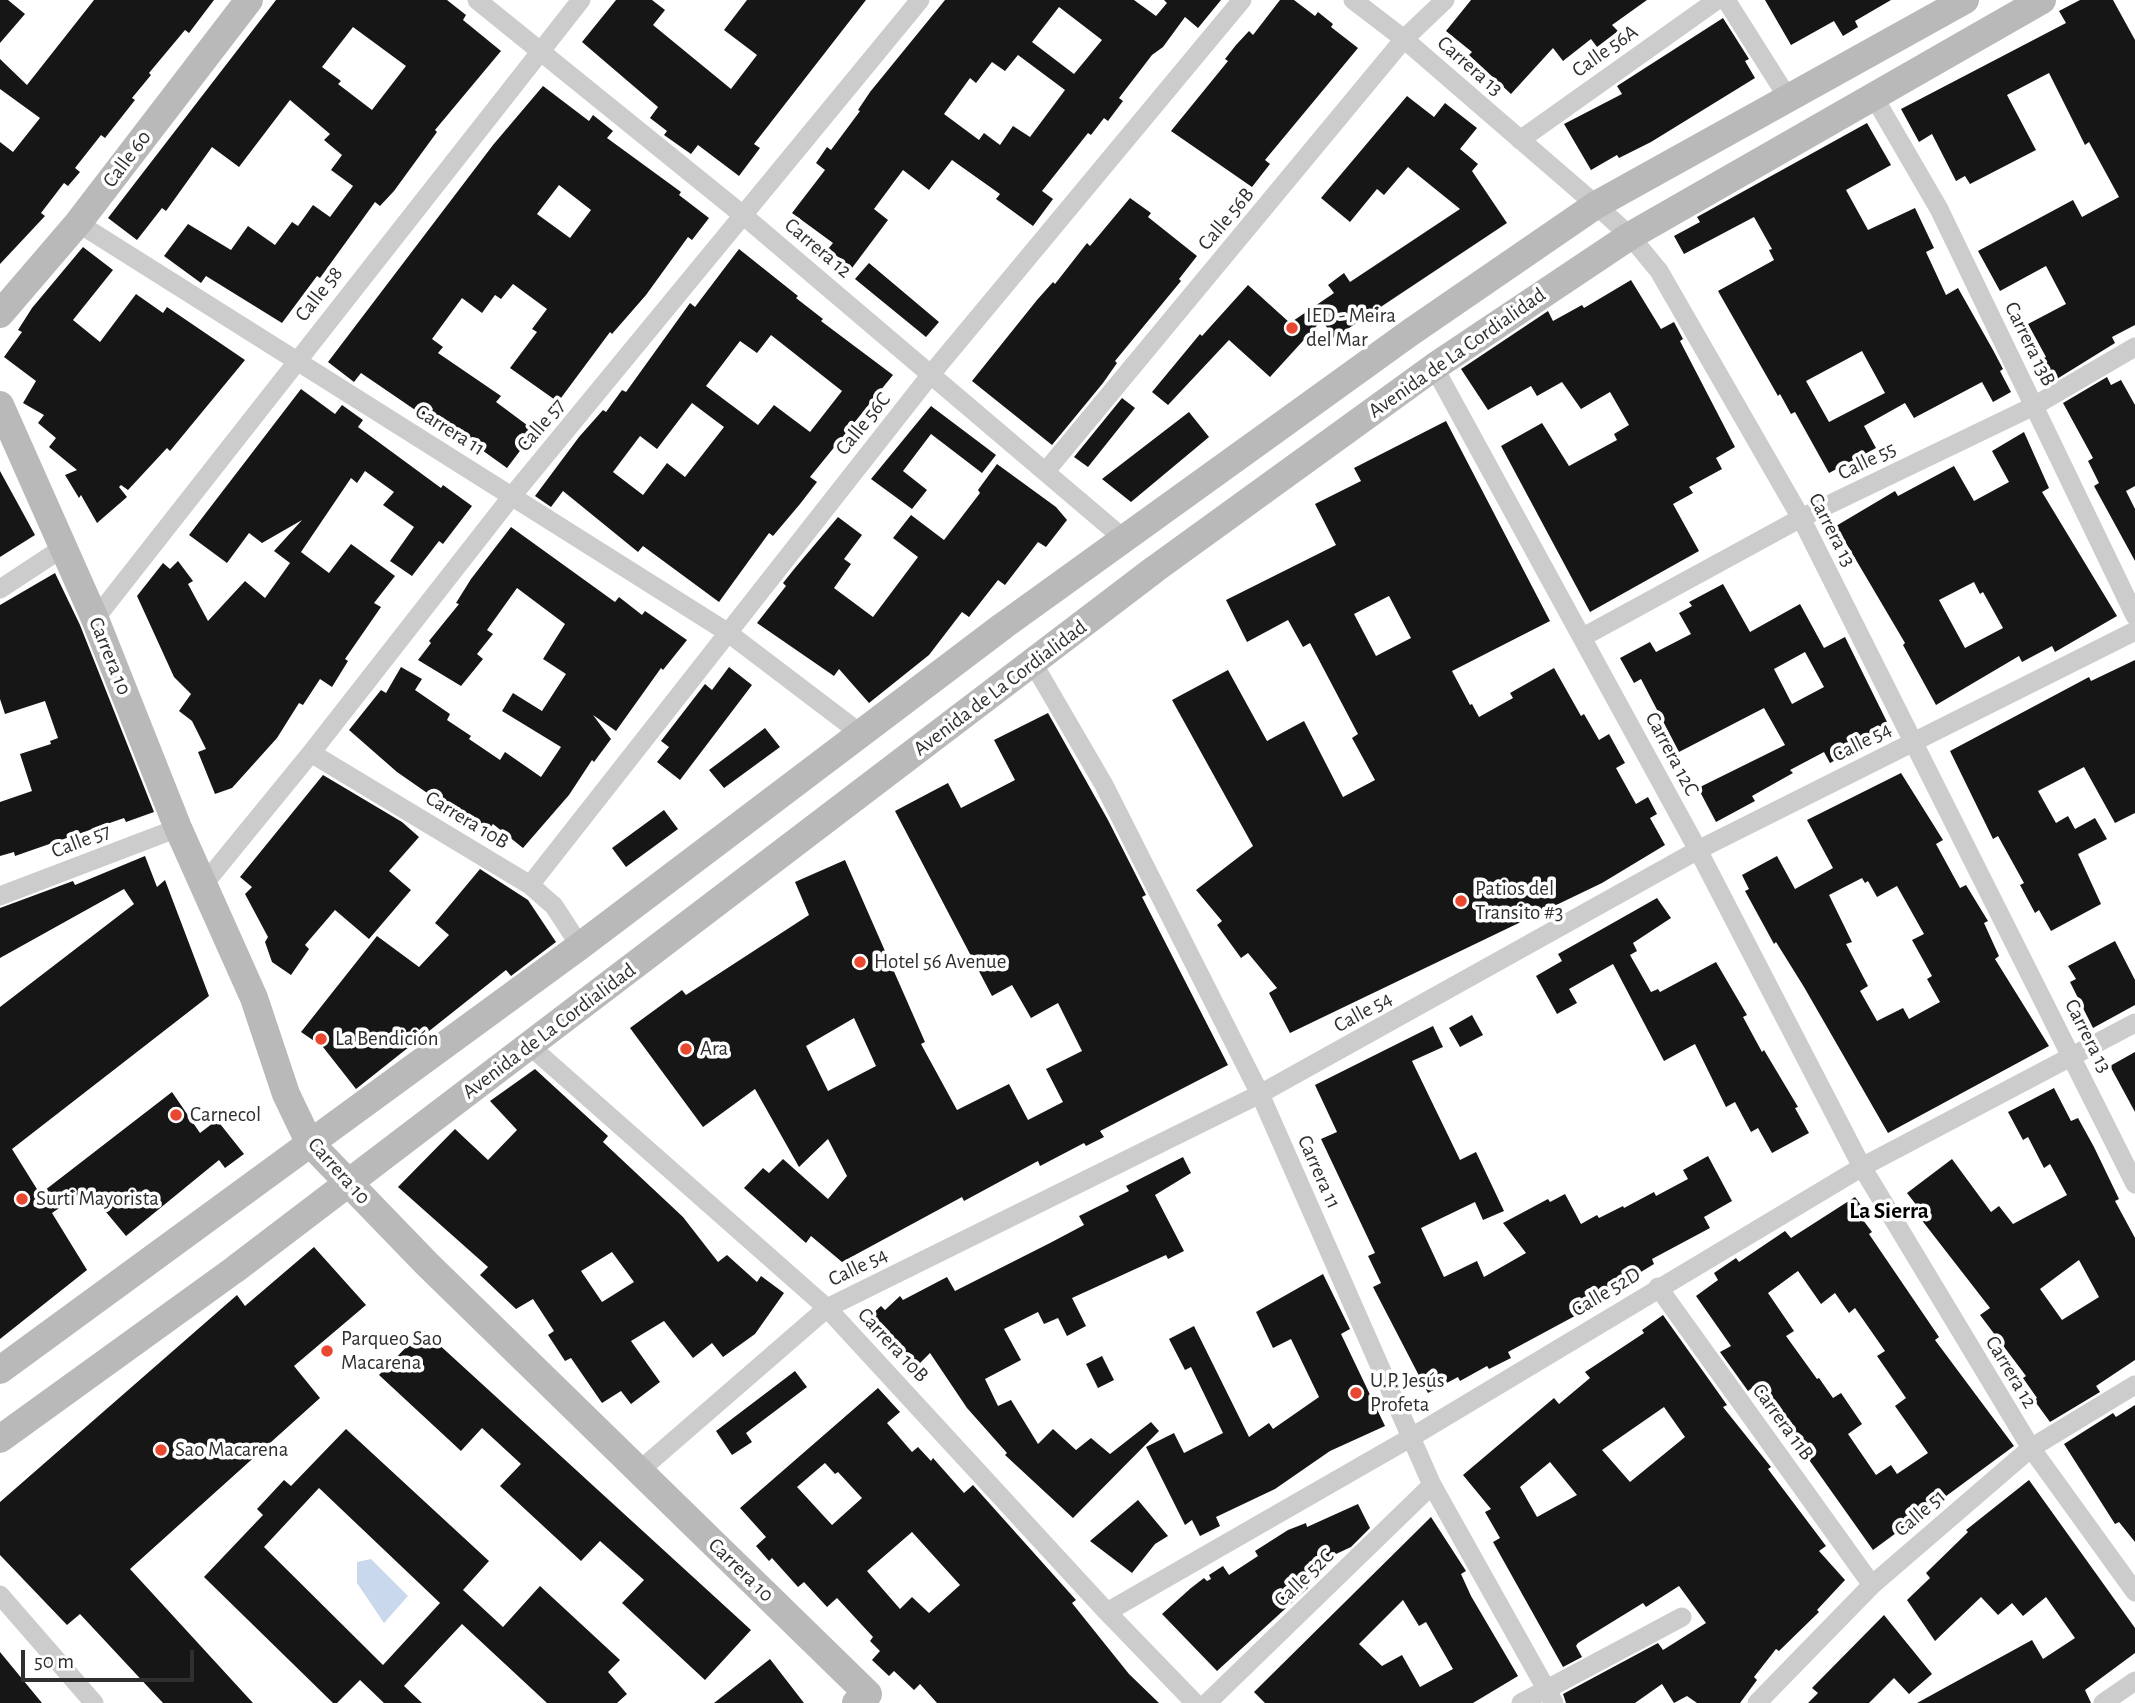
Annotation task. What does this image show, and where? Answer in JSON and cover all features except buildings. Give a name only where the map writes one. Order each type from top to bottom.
[{"type":"main road","name":"Calle 60","points":[[0,314],[78,223],[248,0]]},
{"type":"main road","name":"Avenida de La Cordialidad","points":[[0,1370],[580,946],[1123,538],[1411,332],[1596,205],[1965,0]]},
{"type":"main road","name":"Avenida de La Cordialidad","points":[[0,1438],[234,1270],[346,1182],[530,1046],[1154,569],[1434,367],[1630,236],[2042,0]]},
{"type":"main road","name":"Carrera 10","points":[[0,405],[95,618],[178,828],[254,998],[286,1094],[309,1142],[346,1182],[867,1700]]},
{"type":"street","name":"Carrera 12","points":[[477,0],[744,216],[1123,538]]},
{"type":"street","name":"Calle 58","points":[[95,618],[581,0]]},
{"type":"street","name":"Calle 57","points":[[204,884],[312,752],[512,496],[920,0]]},
{"type":"street","name":"Calle 56C","points":[[530,885],[932,373],[1242,0]]},
{"type":"street","name":"Carrera 13","points":[[1353,0],[1404,39],[1596,205],[1630,236],[1659,271],[1801,518],[2135,1184]]},
{"type":"street","name":"Calle 56B","points":[[1046,471],[1404,39],[1445,0]]},
{"type":"street","name":"Calle 56A","points":[[1520,140],[1717,0]]},
{"type":"street","points":[[1726,0],[1788,98]]},
{"type":"street","name":"Carrera 13B","points":[[1874,97],[1938,209],[2135,617]]},
{"type":"street","name":"Carrera 11","points":[[78,223],[727,632],[860,733]]},
{"type":"street","name":"Calle 55","points":[[1583,637],[1801,518],[2034,406],[2135,347]]},
{"type":"street","name":"Carrera 12C","points":[[1434,367],[1698,850],[1862,1167]]},
{"type":"street","points":[[0,589],[64,547]]},
{"type":"street","name":"Calle 54","points":[[639,1471],[827,1308],[1260,1094],[1698,850],[2135,631]]},
{"type":"street","name":"Carrera 11","points":[[1033,663],[1104,785],[1260,1094],[1432,1485],[1550,1696]]},
{"type":"street","name":"Carrera 10B","points":[[312,752],[530,885],[554,906],[580,946]]},
{"type":"street","name":"Calle 57","points":[[0,896],[178,828]]},
{"type":"street","name":"Calle 52D","points":[[1107,1612],[1410,1438],[1862,1167],[2135,1023]]},
{"type":"street","name":"Carrera 10B","points":[[530,1046],[827,1308],[1107,1612],[1195,1703]]},
{"type":"street","name":"Carrera 12","points":[[1862,1167],[2031,1448],[2135,1592]]},
{"type":"street","name":"Carrera 11B","points":[[1658,1287],[1871,1584]]},
{"type":"street","name":"Calle 51","points":[[1757,1703],[1871,1584],[2031,1448],[2135,1385]]},
{"type":"street","name":"Calle 52C","points":[[1207,1703],[1432,1485]]},
{"type":"street","points":[[0,1595],[94,1703]]},
{"type":"street","points":[[1521,1703],[1550,1696],[1682,1617]]},
{"type":"street","points":[[2103,1703],[2135,1681]]},
{"type":"water","points":[[371,1559],[408,1596],[384,1623],[357,1583],[357,1562]]},
{"type":"place","name":"IED - Meira del Mar","points":[[1292,328]]},
{"type":"place","name":"Patios del Transito #3","points":[[1461,901]]},
{"type":"place","name":"Hotel 56 Avenue","points":[[860,962]]},
{"type":"place","name":"La Bendición","points":[[321,1039]]},
{"type":"place","name":"Ara","points":[[686,1049]]},
{"type":"place","name":"Carnecol","points":[[176,1115]]},
{"type":"place","name":"Surti Mayorista","points":[[22,1199]]},
{"type":"place","name":"Parqueo Sao Macarena","points":[[327,1351]]},
{"type":"place","name":"U.P. Jesús Profeta","points":[[1356,1393]]},
{"type":"place","name":"Sao Macarena","points":[[161,1450]]},
{"type":"district","name":"La Sierra","points":[[1889,1211]]}]
